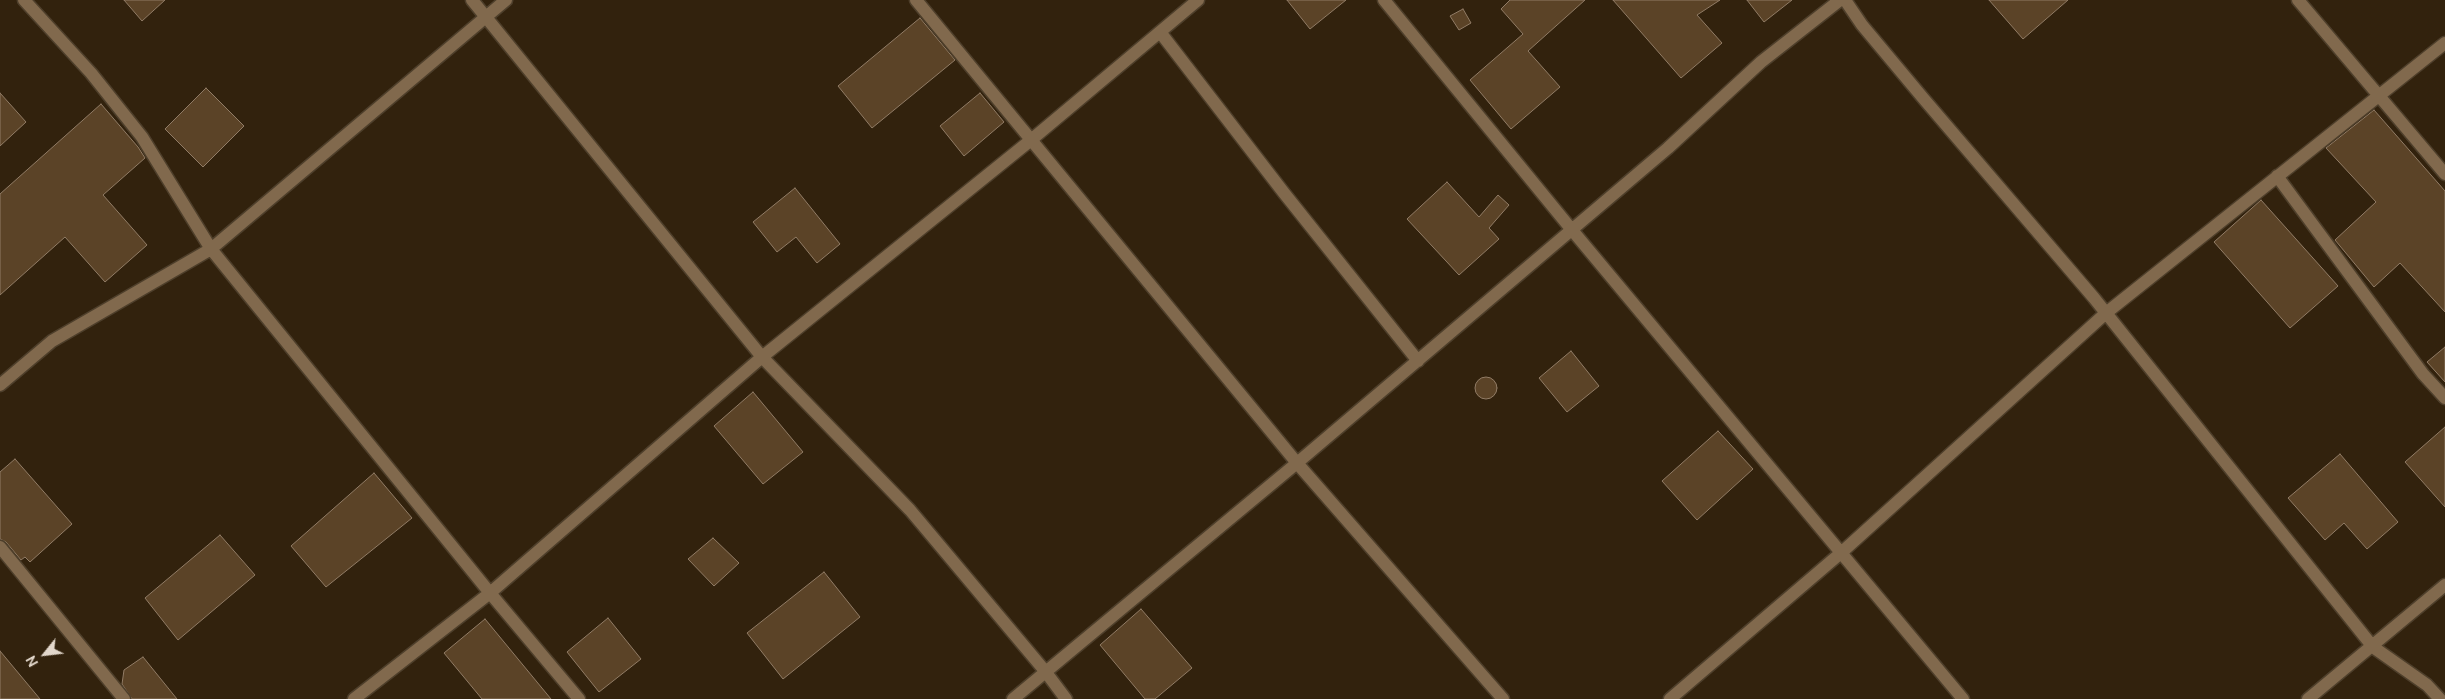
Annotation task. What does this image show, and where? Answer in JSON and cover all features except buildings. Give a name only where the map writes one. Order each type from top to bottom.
[{"type":"street","points":[[24,0],[91,73],[142,137],[211,249],[490,593],[579,699]]},
{"type":"street","points":[[472,0],[762,357],[910,510],[1046,671],[1066,699]]},
{"type":"street","points":[[0,385],[52,341],[211,249],[506,0]]},
{"type":"street","points":[[916,0],[1297,463],[1503,699]]},
{"type":"street","points":[[354,699],[490,593],[762,357],[1031,140],[1198,0]]},
{"type":"street","points":[[1384,0],[1572,230],[1963,699]]},
{"type":"street","points":[[1013,699],[1297,463],[1572,230],[1668,148],[1761,62],[1840,0]]},
{"type":"street","points":[[1845,0],[1862,24],[1923,98],[2106,313],[2373,647],[2427,685],[2440,699]]},
{"type":"street","points":[[2298,0],[2445,174]]},
{"type":"street","points":[[1160,32],[1284,193],[1418,361]]},
{"type":"street","points":[[1670,699],[1842,552],[2106,313],[2445,43]]},
{"type":"street","points":[[2277,176],[2364,297],[2423,374],[2445,398]]},
{"type":"street","points":[[0,547],[124,699]]},
{"type":"street","points":[[2308,699],[2445,586]]}]
